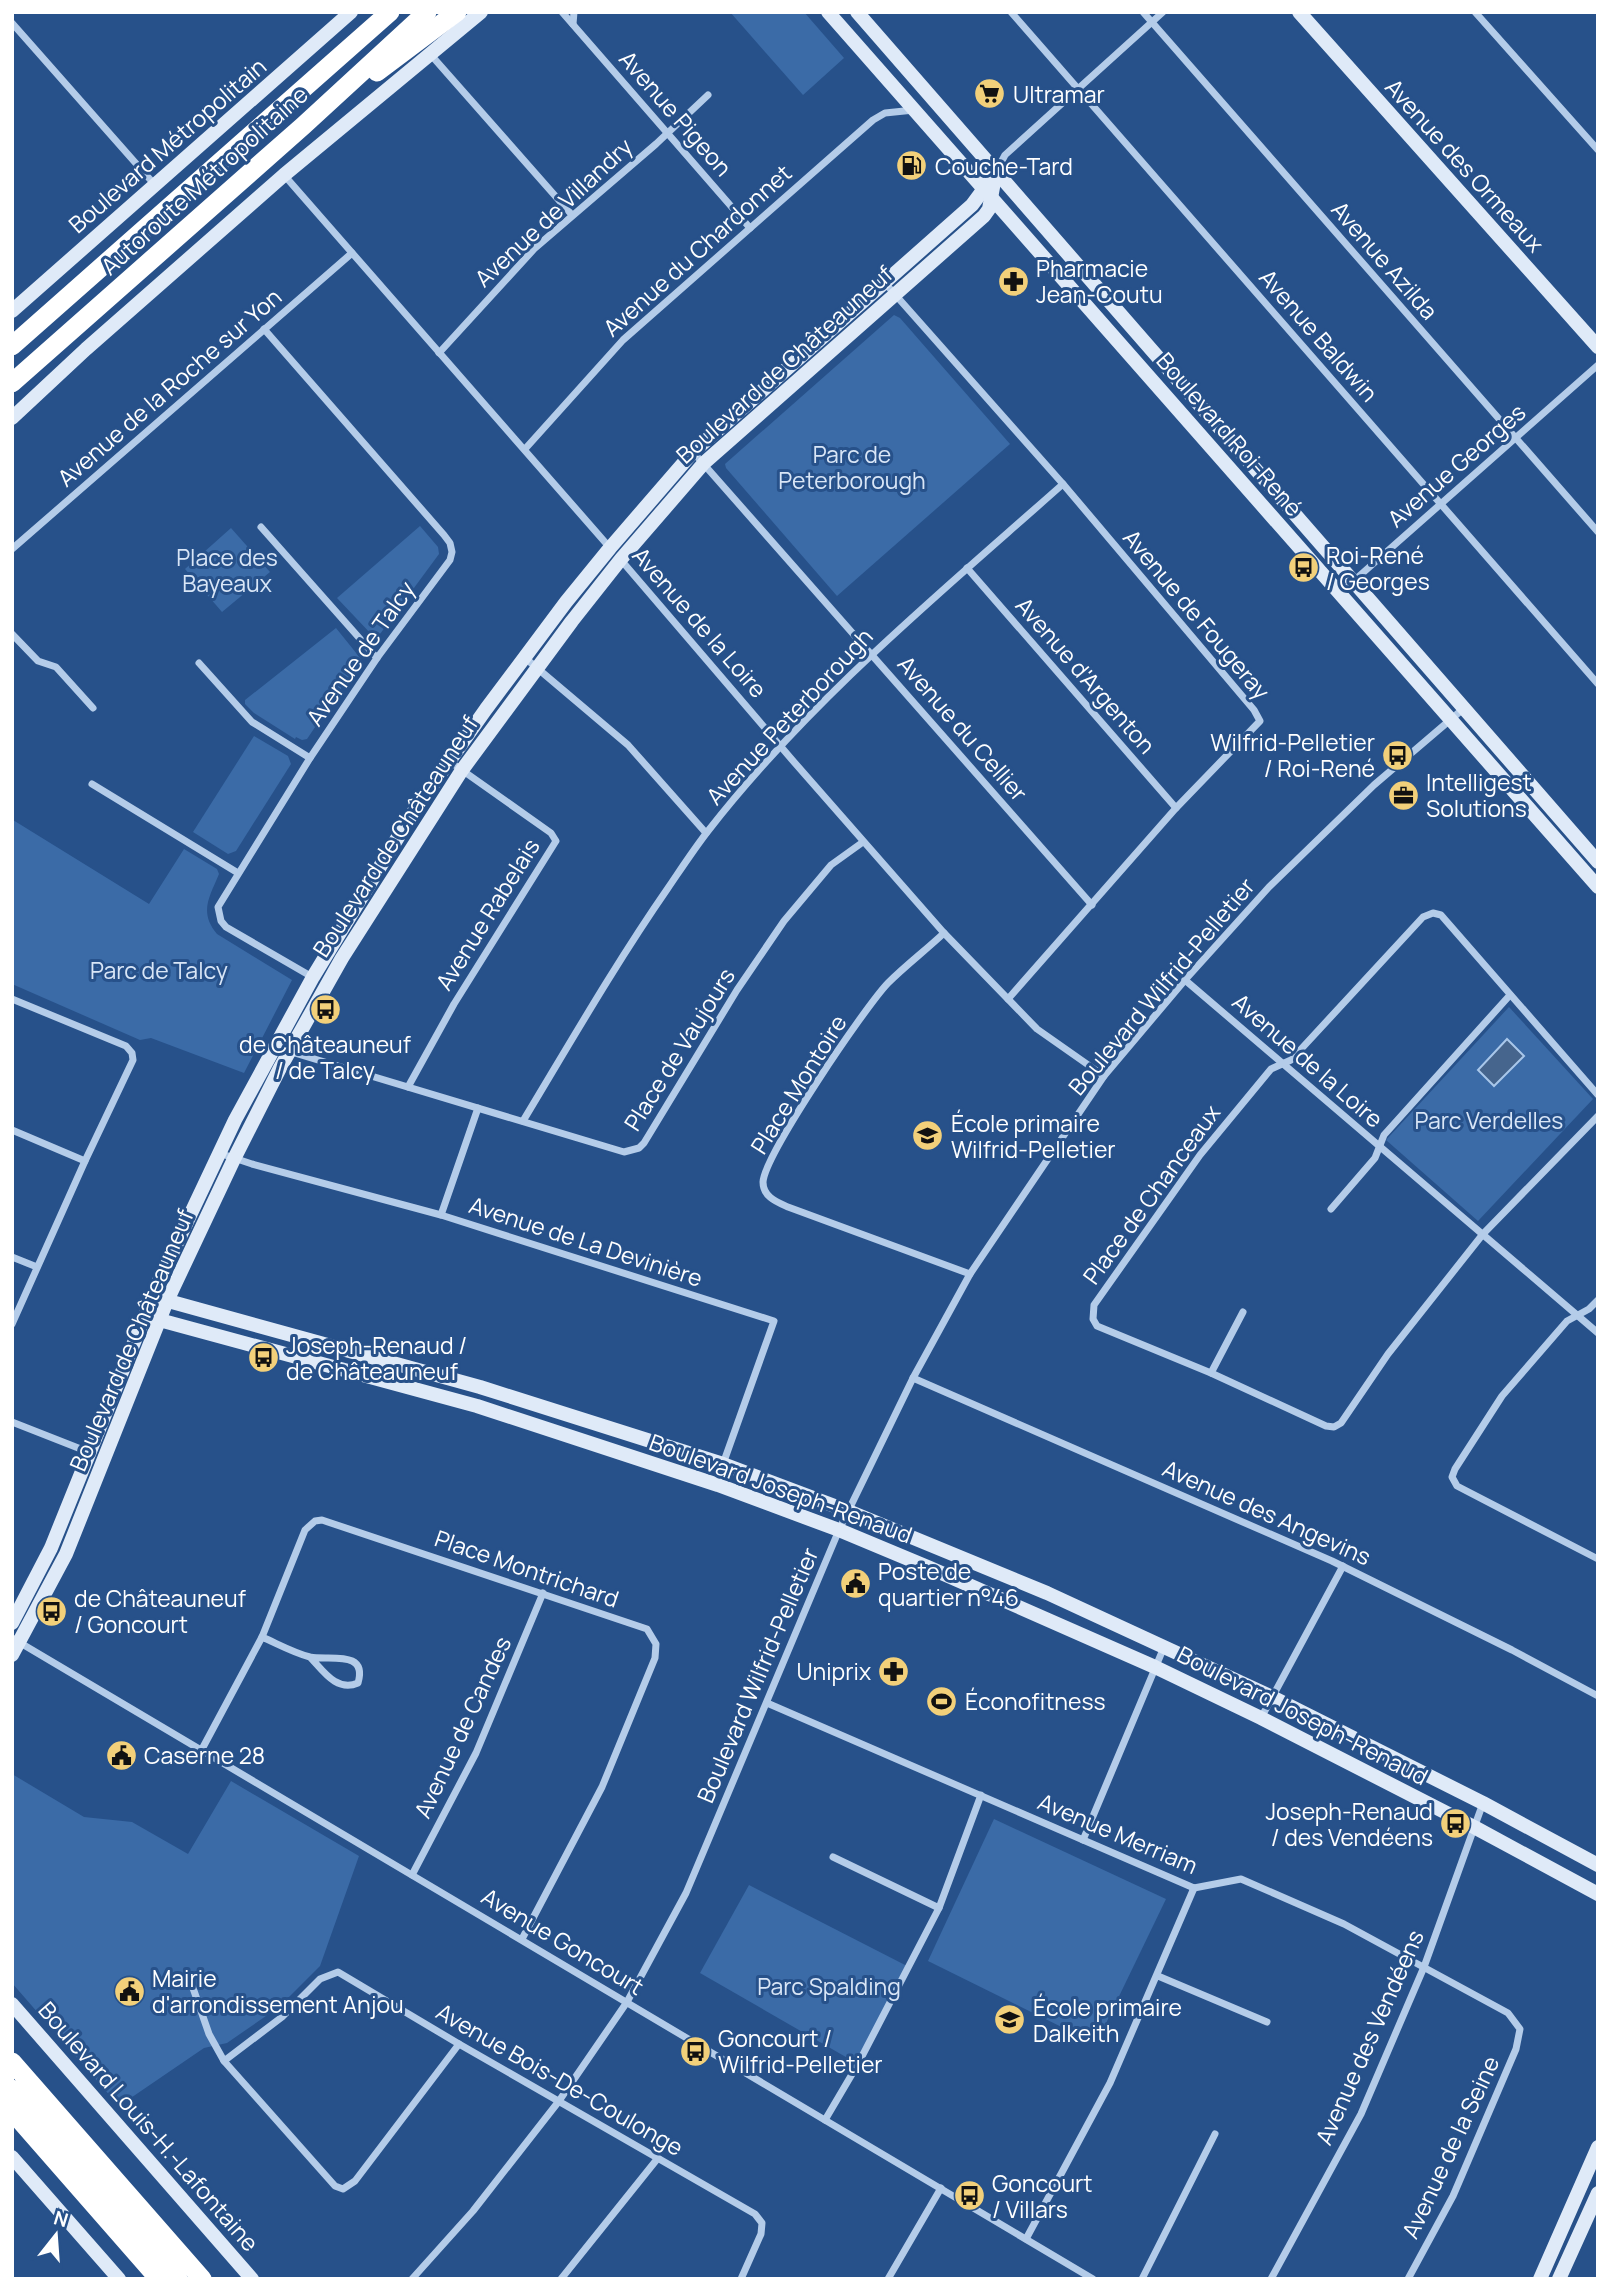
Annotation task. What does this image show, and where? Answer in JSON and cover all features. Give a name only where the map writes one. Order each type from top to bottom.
[{"type":"highway","name":"Autoroute Métropolitaine","points":[[12,346],[390,12]]},
{"type":"highway","name":"Autoroute Métropolitaine","points":[[12,383],[303,126],[427,12]]},
{"type":"highway","points":[[303,126],[457,12]]},
{"type":"highway","points":[[12,2062],[202,2279]]},
{"type":"highway","points":[[12,2089],[178,2279]]},
{"type":"highway","points":[[12,2111],[159,2279]]},
{"type":"street","points":[[12,418],[86,349],[284,175],[481,12]]},
{"type":"street","name":"Avenue Pigeon","points":[[562,12],[750,228]]},
{"type":"street","points":[[573,24],[574,12]]},
{"type":"street","name":"Boulevard Roi-René","points":[[828,12],[1598,887]]},
{"type":"street","name":"Boulevard Roi-René","points":[[857,12],[1598,862]]},
{"type":"street","name":"Avenue Baldwin","points":[[1011,12],[1598,684]]},
{"type":"street","name":"Avenue Azilda","points":[[1143,12],[1598,532]]},
{"type":"street","name":"Boulevard de Châteauneuf","points":[[12,1623],[51,1548],[144,1315],[219,1153],[313,977],[378,868],[449,761],[530,662],[704,463],[988,213],[988,194],[1005,155],[1163,12]]},
{"type":"street","name":"Avenue des Ormeaux","points":[[1299,12],[1598,347]]},
{"type":"street","points":[[1475,12],[1598,150]]},
{"type":"street","name":"Boulevard Métropolitain","points":[[12,311],[343,15]]},
{"type":"street","points":[[12,23],[155,185]]},
{"type":"street","points":[[431,55],[572,215]]},
{"type":"street","name":"Avenue de Villandry","points":[[439,353],[503,280],[708,95]]},
{"type":"street","name":"Avenue du Chardonnet","points":[[525,449],[622,340],[877,117],[891,112],[914,110]]},
{"type":"street","name":"Avenue de la Loire","points":[[284,175],[944,933],[1037,1029],[1104,1076]]},
{"type":"street","name":"Boulevard de Châteauneuf","points":[[15,1645],[66,1554],[167,1301],[234,1158],[327,985],[392,877],[530,662],[610,548],[693,452],[972,205],[988,194]]},
{"type":"street","name":"Avenue de la Roche sur Yon","points":[[12,550],[352,253]]},
{"type":"street","name":"Avenue de Fougeray","points":[[884,282],[1063,484],[1254,710],[1260,721],[1176,808],[1009,999]]},
{"type":"street","name":"Avenue de Talcy","points":[[264,329],[450,543],[452,552],[450,560],[377,658],[310,758],[218,909],[221,921],[226,927],[327,985]]},
{"type":"street","name":"Avenue Georges","points":[[1340,593],[1598,365]]},
{"type":"street","name":"Avenue du Cellier","points":[[693,452],[1091,905]]},
{"type":"street","name":"Avenue Peterborough","points":[[523,1121],[629,945],[706,833],[781,745],[872,653],[1063,484]]},
{"type":"street","points":[[261,527],[377,658]]},
{"type":"street","name":"Avenue d'Argenton","points":[[967,568],[1176,808]]},
{"type":"street","points":[[12,634],[38,661],[55,667],[93,708]]},
{"type":"street","points":[[530,662],[628,745],[706,833]]},
{"type":"street","points":[[199,663],[252,722],[310,758]]},
{"type":"street","name":"Boulevard Wilfrid-Pelletier","points":[[412,2279],[473,2211],[559,2101],[627,2002],[686,1893],[839,1530],[913,1378],[970,1274],[1104,1076],[1185,980],[1279,878],[1374,785],[1463,709]]},
{"type":"street","name":"Avenue Rabelais","points":[[408,1087],[454,1004],[556,841],[551,832],[449,761]]},
{"type":"street","points":[[92,784],[238,873]]},
{"type":"street","name":"Place de Vaujours","points":[[274,1046],[624,1152],[639,1148],[645,1143],[737,989],[785,921],[831,865],[863,842]]},
{"type":"street","points":[[1283,1064],[1292,1060],[1423,917],[1433,912],[1441,915],[1598,1095]]},
{"type":"street","name":"Place Montoire","points":[[944,933],[887,985],[838,1051],[781,1141],[767,1167],[763,1185],[769,1198],[788,1207],[970,1274]]},
{"type":"street","name":"Avenue de la Loire","points":[[1185,980],[1598,1333]]},
{"type":"street","points":[[1331,1209],[1375,1158],[1384,1135],[1510,995]]},
{"type":"street","points":[[12,999],[128,1048],[133,1060],[12,1324]]},
{"type":"street","name":"Place de Chanceaux","points":[[1283,1064],[1271,1069],[1200,1155],[1094,1305],[1093,1320],[1097,1326],[1211,1373],[1326,1426],[1334,1427],[1341,1423],[1388,1354],[1483,1234]]},
{"type":"street","points":[[441,1215],[478,1108]]},
{"type":"street","points":[[1483,1234],[1598,1116]]},
{"type":"street","points":[[12,1130],[85,1161]]},
{"type":"street","name":"Avenue de La Devinière","points":[[219,1153],[441,1215],[774,1321],[718,1485]]},
{"type":"street","points":[[12,1256],[37,1267]]},
{"type":"street","name":"Boulevard Joseph-Renaud","points":[[152,1297],[480,1387],[723,1464],[848,1511],[1164,1646],[1483,1803],[1598,1865]]},
{"type":"street","points":[[1598,1300],[1589,1309],[1567,1321],[1502,1396],[1452,1477],[1457,1486],[1598,1559]]},
{"type":"street","points":[[1211,1373],[1243,1312]]},
{"type":"street","name":"Boulevard Joseph-Renaud","points":[[144,1315],[477,1406],[718,1485],[839,1530],[930,1567],[1155,1667],[1474,1827],[1598,1894]]},
{"type":"street","name":"Avenue des Angevins","points":[[913,1378],[1343,1566],[1598,1696]]},
{"type":"street","points":[[12,1422],[105,1458]]},
{"type":"street","name":"Place Montrichard","points":[[201,1751],[262,1637],[304,1530],[315,1521],[322,1520],[647,1629],[656,1644],[655,1658],[602,1787],[522,1939]]},
{"type":"street","points":[[930,1567],[938,1549]]},
{"type":"street","points":[[1261,1718],[1343,1566]]},
{"type":"street","name":"Avenue de Candes","points":[[412,1875],[476,1753],[542,1593]]},
{"type":"street","points":[[1038,1615],[1047,1594]]},
{"type":"street","points":[[262,1637],[312,1658],[335,1657],[353,1662],[359,1666],[361,1673],[358,1683],[340,1685],[326,1675],[312,1658]]},
{"type":"street","name":"Avenue Goncourt","points":[[15,1645],[522,1939],[1093,2279]]},
{"type":"street","points":[[1083,1840],[1164,1646]]},
{"type":"street","name":"Avenue Merriam","points":[[767,1703],[1194,1888],[1241,1878],[1344,1924],[1484,1998],[1508,2012],[1520,2029]]},
{"type":"street","points":[[825,2120],[858,2064],[939,1908],[981,1796]]},
{"type":"street","name":"Avenue des Vendéens","points":[[1271,2279],[1361,2115],[1424,1968],[1483,1803]]},
{"type":"street","points":[[833,1857],[939,1908]]},
{"type":"street","points":[[1026,2239],[1110,2084],[1194,1888]]},
{"type":"street","name":"Avenue Bois-De-Coulonge","points":[[224,2061],[282,2017],[320,1979],[338,1972],[755,2214],[762,2223],[761,2234],[741,2279]]},
{"type":"street","points":[[1158,1976],[1267,2022]]},
{"type":"street","points":[[193,1989],[209,2034],[224,2061],[335,2186],[343,2189],[355,2181],[459,2044]]},
{"type":"street","name":"Boulevard Louis-H.-Lafontaine","points":[[12,2004],[252,2279]]},
{"type":"street","name":"Avenue de la Seine","points":[[1409,2279],[1454,2196],[1516,2049],[1520,2029]]},
{"type":"street","points":[[1142,2279],[1215,2134]]},
{"type":"street","points":[[1540,2279],[1598,2147]]},
{"type":"street","points":[[12,2157],[118,2279]]},
{"type":"street","points":[[561,2279],[658,2158]]},
{"type":"street","points":[[888,2279],[941,2188]]},
{"type":"street","points":[[1559,2279],[1598,2193]]},
{"type":"green space","points":[[730,12],[804,12],[844,58],[803,95]]},
{"type":"green space","name":"Parc de Peterborough","points":[[894,315],[900,318],[1010,444],[837,596],[725,464]]},
{"type":"green space","points":[[420,526],[438,547],[439,554],[380,634],[373,636],[337,598]]},
{"type":"green space","name":"Place des Bayeaux","points":[[231,528],[270,572],[222,612],[185,569]]},
{"type":"green space","points":[[336,628],[361,659],[307,739],[295,739],[254,713],[245,704],[245,700]]},
{"type":"green space","points":[[254,736],[288,756],[291,764],[236,851],[228,854],[193,832]]},
{"type":"green space","name":"Parc de Talcy","points":[[13,820],[149,904],[184,849],[217,869],[219,874],[207,912],[217,934],[292,980],[244,1073],[151,1038],[140,1040],[12,984]]},
{"type":"green space","name":"Parc Verdelles","points":[[1509,1007],[1593,1099],[1478,1221],[1386,1140]]},
{"type":"green space","points":[[12,1774],[84,1817],[132,1822],[188,1854],[231,1781],[359,1856],[320,1966],[279,2007],[227,2043],[204,2048],[119,2106],[12,1983]]},
{"type":"green space","points":[[994,1819],[1166,1899],[1096,2044],[928,1961]]},
{"type":"green space","name":"Parc Spalding","points":[[749,1885],[909,1967],[858,2064],[700,1973]]},
{"type":"shaded area","points":[[1507,1039],[1524,1056],[1494,1086],[1478,1070]]},
{"type":"place","name":"Ultramar","points":[[990,94]]},
{"type":"place","name":"Couche-Tard","points":[[912,166]]},
{"type":"place","name":"Pharmacie Jean-Coutu","points":[[1013,281]]},
{"type":"place","name":"Roi-René / Georges","points":[[1303,568]]},
{"type":"place","name":"Wilfrid-Pelletier / Roi-René","points":[[1398,755]]},
{"type":"place","name":"Intelligest Solutions","points":[[1403,795]]},
{"type":"place","name":"de Châteauneuf / de Talcy","points":[[325,1010]]},
{"type":"place","name":"École primaire Wilfrid-Pelletier","points":[[928,1136]]},
{"type":"place","name":"Joseph-Renaud / de Châteauneuf","points":[[263,1358]]},
{"type":"place","name":"Poste de quartier n°46","points":[[855,1584]]},
{"type":"place","name":"de Châteauneuf / Goncourt","points":[[51,1611]]},
{"type":"place","name":"Uniprix","points":[[894,1671]]},
{"type":"place","name":"Éconofitness","points":[[942,1701]]},
{"type":"place","name":"Caserne 28","points":[[121,1755]]},
{"type":"place","name":"Joseph-Renaud / des Vendéens","points":[[1456,1824]]},
{"type":"place","name":"Mairie d'arrondissement Anjou","points":[[129,1991]]},
{"type":"place","name":"École primaire Dalkeith","points":[[1010,2020]]},
{"type":"place","name":"Goncourt / Wilfrid-Pelletier","points":[[695,2051]]},
{"type":"place","name":"Goncourt / Villars","points":[[969,2196]]}]
